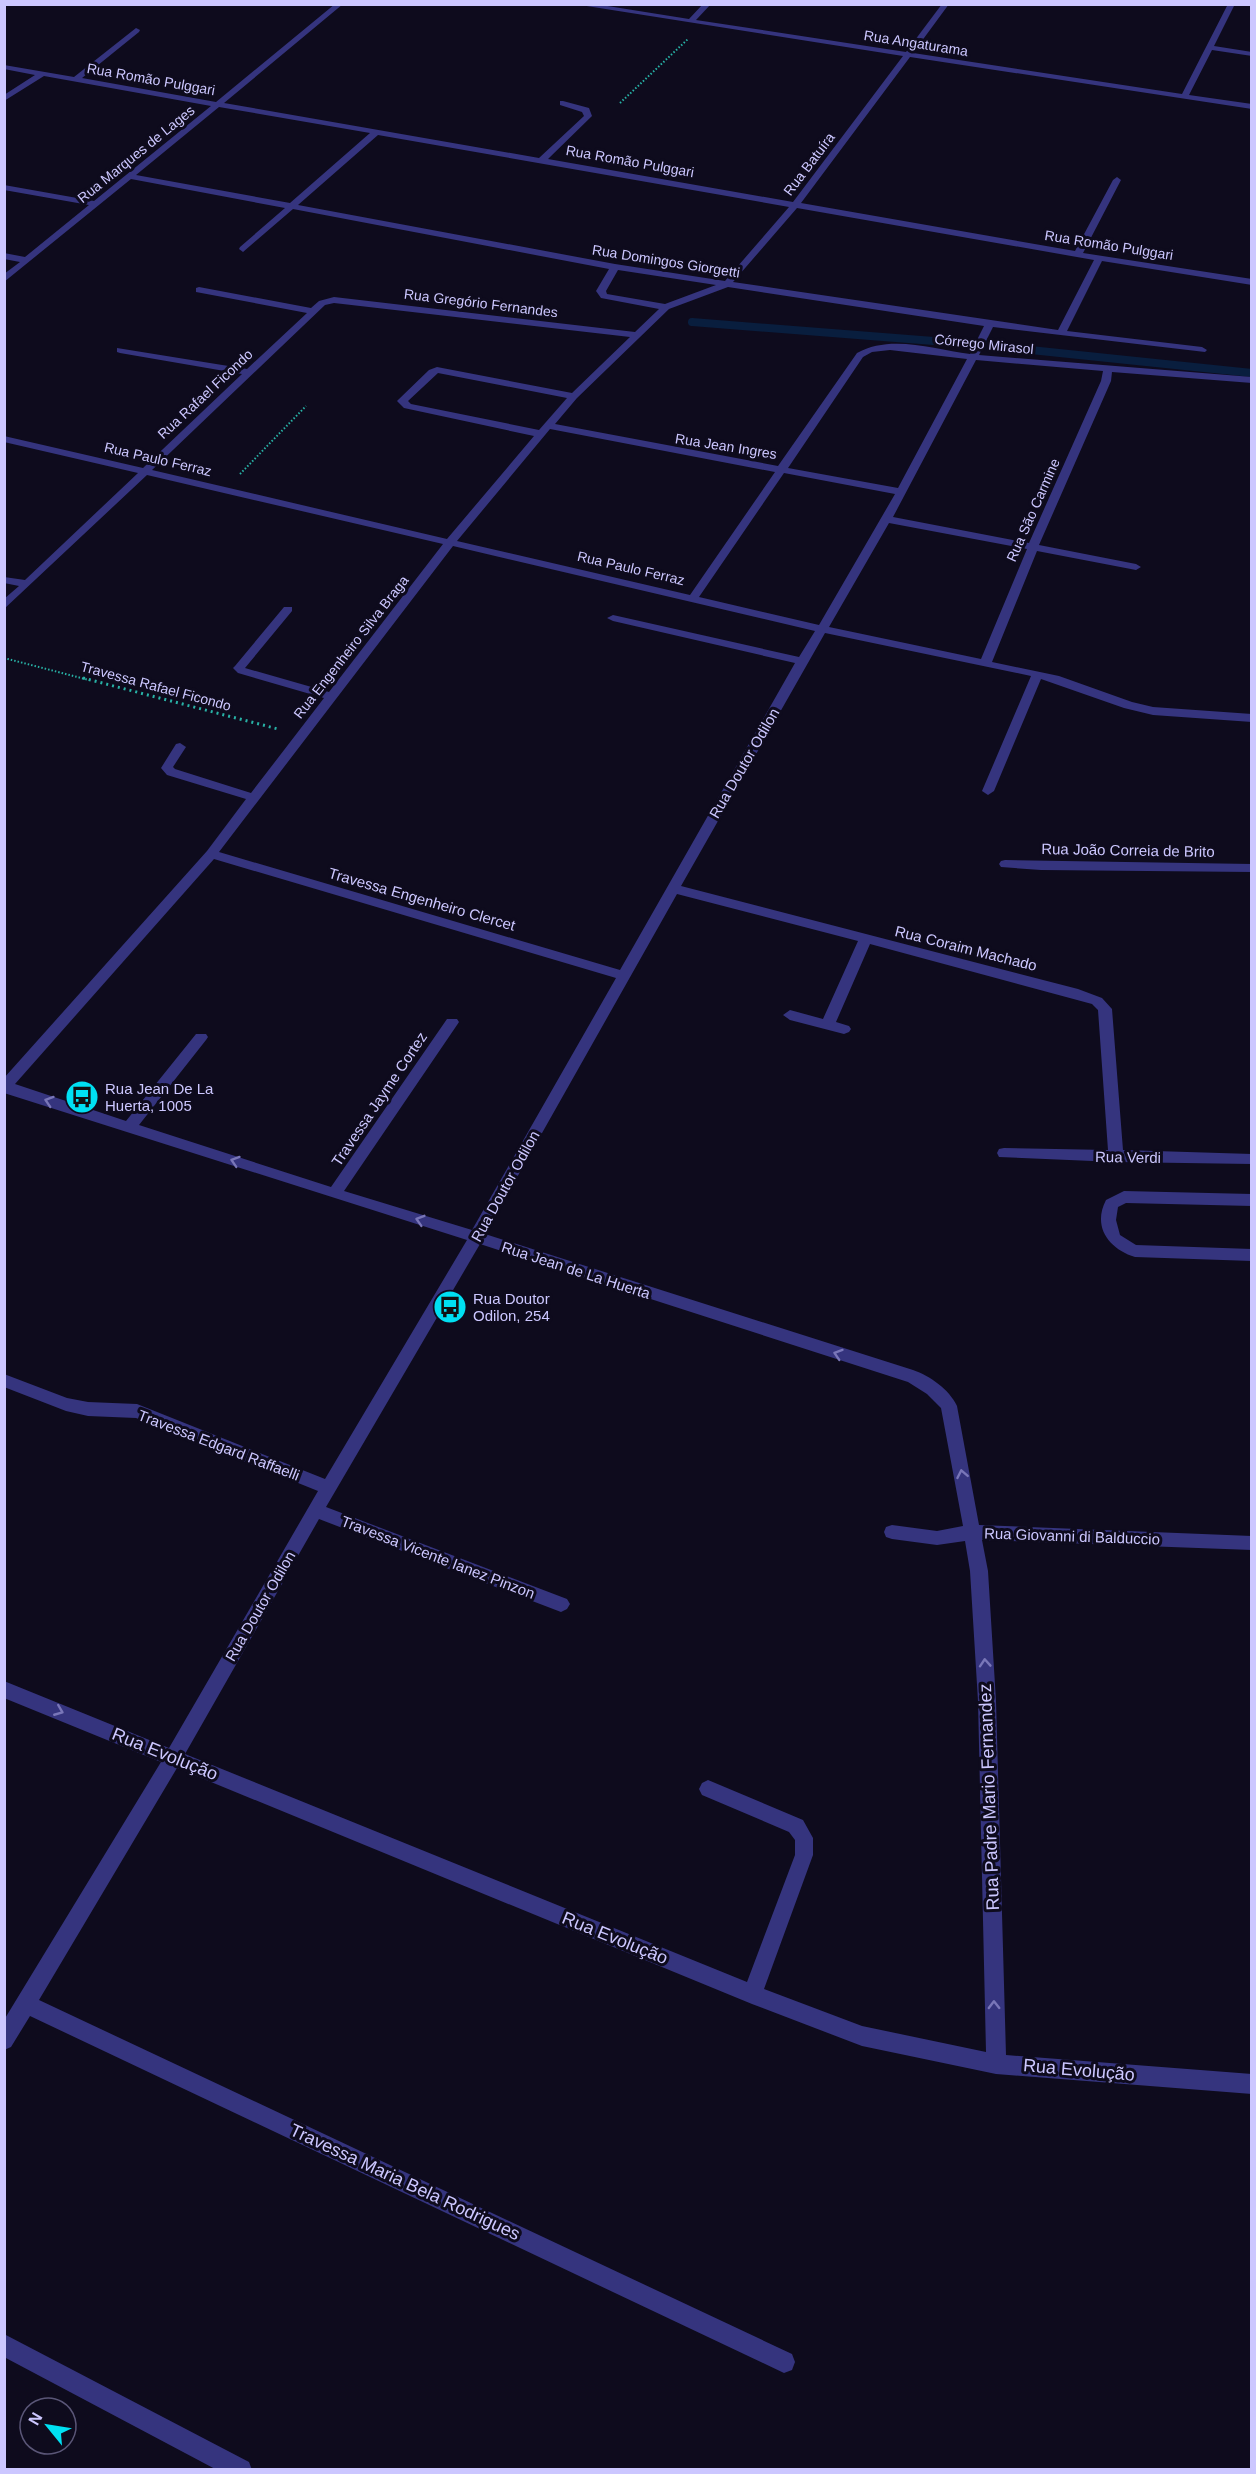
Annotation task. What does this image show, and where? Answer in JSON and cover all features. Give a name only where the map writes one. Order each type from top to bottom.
[{"type":"street","name":"Rua Marques de Lages","points":[[4,279],[340,4]]},
{"type":"street","name":"Rua Angaturama","points":[[577,4],[1251,107]]},
{"type":"street","points":[[690,22],[708,4]]},
{"type":"street","name":"Rua Batuíra","points":[[666,307],[728,284],[796,204],[946,4]]},
{"type":"street","points":[[1184,97],[1232,4]]},
{"type":"street","points":[[76,79],[136,30]]},
{"type":"street","points":[[1209,48],[1251,54]]},
{"type":"street","name":"Rua Romão Pulggari","points":[[4,67],[1099,258],[1251,282]]},
{"type":"street","points":[[4,99],[42,74]]},
{"type":"street","points":[[542,160],[588,116],[586,110],[563,103]]},
{"type":"street","points":[[243,249],[376,132]]},
{"type":"street","name":"Rua Domingos Giorgetti","points":[[129,176],[615,267],[990,324],[1202,350]]},
{"type":"street","points":[[1078,254],[1118,180]]},
{"type":"street","points":[[4,187],[95,204]]},
{"type":"street","points":[[4,256],[26,260]]},
{"type":"street","points":[[1061,333],[1099,258]]},
{"type":"street","points":[[615,267],[601,291],[602,294],[666,307]]},
{"type":"street","points":[[199,290],[313,311]]},
{"type":"street","name":"Rua Gregório Fernandes","points":[[322,303],[334,300],[637,335]]},
{"type":"street","name":"Rua Rafael Ficondo","points":[[4,606],[143,471],[322,303]]},
{"type":"street","name":"Rua Engenheiro Silva Braga","points":[[5,1087],[211,854],[451,541],[545,430],[574,396],[666,307]]},
{"type":"street","name":"Rua Doutor Odilon","points":[[4,2040],[173,1758],[315,1510],[476,1237],[672,888],[887,519],[990,324]]},
{"type":"street","name":"Córrego Mirasol","points":[[782,469],[860,355],[868,348],[974,354],[1251,380]]},
{"type":"street","points":[[120,350],[249,372]]},
{"type":"street","name":"Rua São Carmine","points":[[985,664],[1033,547],[1106,381],[1108,368]]},
{"type":"street","name":"Rua Jean Ingres","points":[[574,396],[437,370],[432,372],[402,401],[408,406],[782,469],[900,492]]},
{"type":"street","name":"Rua Paulo Ferraz","points":[[4,439],[823,629],[1037,675],[1082,687],[1128,705],[1152,711],[1251,718]]},
{"type":"street","points":[[693,598],[782,469]]},
{"type":"street","points":[[887,519],[1136,567]]},
{"type":"street","points":[[4,580],[27,584]]},
{"type":"street","points":[[288,609],[240,668],[242,671],[332,697]]},
{"type":"street","points":[[613,618],[802,662]]},
{"type":"street","points":[[988,791],[1037,675]]},
{"type":"street","points":[[180,747],[168,764],[167,768],[171,772],[255,798]]},
{"type":"street","name":"Travessa Engenheiro Clercet","points":[[211,854],[623,976]]},
{"type":"street","name":"Rua João Correia de Brito","points":[[1005,864],[1251,868]]},
{"type":"street","name":"Rua Coraim Machado","points":[[672,888],[1078,994],[1096,1001],[1105,1009],[1116,1157]]},
{"type":"street","points":[[828,1024],[866,939]]},
{"type":"street","points":[[790,1015],[844,1029]]},
{"type":"street","name":"Travessa Jayme Cortez","points":[[334,1194],[452,1022]]},
{"type":"street","points":[[130,1126],[201,1037]]},
{"type":"street","name":"Rua Jean de La Huerta","points":[[5,1087],[334,1194],[913,1377],[934,1388],[949,1406],[973,1532]]},
{"type":"street","name":"Rua Verdi","points":[[1004,1153],[1251,1159]]},
{"type":"street","points":[[1251,1200],[1124,1197],[1111,1204],[1106,1220],[1114,1240],[1126,1249],[1251,1255]]},
{"type":"street","name":"Travessa Edgard Raffaelli","points":[[4,1380],[66,1404],[88,1408],[137,1411],[329,1488]]},
{"type":"street","name":"Travessa Vicente Ianez Pinzon","points":[[315,1510],[561,1604]]},
{"type":"street","name":"Rua Giovanni di Balduccio","points":[[892,1532],[937,1538],[973,1532],[1251,1543]]},
{"type":"street","name":"Rua Padre Mario Fernandez","points":[[973,1532],[979,1571],[987,1701],[996,2064]]},
{"type":"street","name":"Rua Evolução","points":[[4,1689],[752,1994],[862,2036],[996,2064],[1251,2084]]},
{"type":"street","points":[[708,1789],[796,1826],[804,1838],[804,1855],[752,1994]]},
{"type":"street","name":"Travessa Maria Bela Rodrigues","points":[[26,2004],[784,2362]]},
{"type":"street","points":[[4,2345],[241,2469]]},
{"type":"path","points":[[620,103],[703,24]]},
{"type":"path","points":[[225,490],[306,406]]},
{"type":"path","name":"Travessa Rafael Ficondo","points":[[4,657],[302,736]]},
{"type":"waterway","points":[[692,322],[972,344],[1252,373]]},
{"type":"place","name":"Rua Jean De La Huerta, 1005","points":[[82,1097]]},
{"type":"place","name":"Rua Doutor Odilon, 254","points":[[450,1307]]}]
